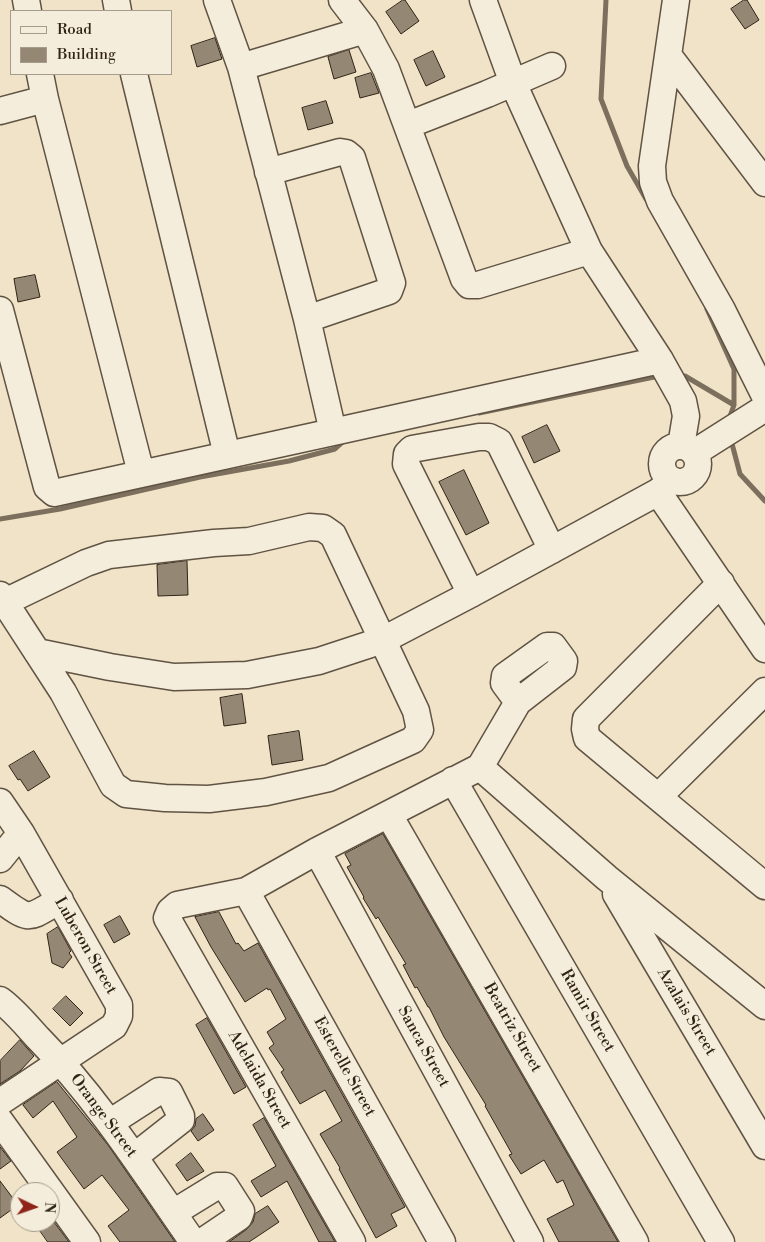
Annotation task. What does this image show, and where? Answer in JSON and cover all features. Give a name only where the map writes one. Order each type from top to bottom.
[{"type":"street","points":[[217,0],[241,67],[308,320],[333,432]]},
{"type":"street","points":[[342,0],[364,30],[386,69],[464,279],[469,285],[478,285],[589,251]]},
{"type":"street","points":[[483,0],[513,83],[589,251],[662,363],[683,401],[686,416],[697,446]]},
{"type":"street","points":[[676,0],[652,166],[653,182],[660,201],[722,310],[765,396]]},
{"type":"street","points":[[241,67],[364,30]]},
{"type":"street","points":[[668,55],[765,183]]},
{"type":"street","points":[[408,124],[552,66]]},
{"type":"street","points":[[40,75],[141,473]]},
{"type":"street","points":[[134,75],[227,455]]},
{"type":"street","points":[[0,111],[45,100]]},
{"type":"street","points":[[268,172],[340,152],[346,153],[352,158],[392,283],[389,291],[308,320]]},
{"type":"street","points":[[0,310],[47,487],[54,493],[662,363]]},
{"type":"street","points":[[755,414],[697,446],[674,446],[663,456],[661,463],[662,471],[666,477],[665,487],[721,583],[765,649]]},
{"type":"street","points":[[471,594],[406,464],[407,454],[412,449],[479,437],[499,442],[552,550]]},
{"type":"street","points":[[37,652],[110,667],[174,677],[247,675],[319,661],[383,640],[471,594],[665,487]]},
{"type":"street","points":[[309,527],[323,528],[333,535],[416,711],[420,730],[413,740],[328,778],[266,792],[209,799],[126,794],[113,785],[63,692],[2,598],[109,555],[249,541],[309,527]]},
{"type":"street","points":[[721,583],[586,719],[585,729],[588,738],[765,886]]},
{"type":"street","points":[[658,797],[765,691]]},
{"type":"street","points":[[246,891],[317,851],[480,767],[518,702]]},
{"type":"street","points":[[480,767],[607,878],[765,1006]]},
{"type":"street","name":"Ramir Street","points":[[453,780],[721,1242]]},
{"type":"street","name":"Luberon Street","points":[[0,802],[21,833],[119,1005],[119,1016],[114,1026],[0,1102]]},
{"type":"street","name":"Beatriz Street","points":[[389,815],[635,1242]]},
{"type":"street","points":[[0,859],[21,833]]},
{"type":"street","name":"Sanca Street","points":[[317,851],[530,1242]]},
{"type":"street","name":"Azalais Street","points":[[607,878],[765,1146]]},
{"type":"street","name":"Adelaida Street","points":[[246,891],[177,906],[170,911],[167,918],[352,1242]]},
{"type":"street","name":"Esterelle Street","points":[[246,891],[442,1242]]},
{"type":"street","points":[[0,899],[20,914],[28,916],[35,915],[60,900]]},
{"type":"street","name":"Orange Street","points":[[0,1000],[61,1061],[111,1122],[193,1242]]},
{"type":"street","points":[[111,1122],[159,1091],[169,1092],[181,1116],[181,1120],[134,1157]]},
{"type":"street","points":[[0,1121],[88,1242]]},
{"type":"street","points":[[173,1213],[217,1186],[225,1186],[241,1214],[239,1218],[202,1242]]},
{"type":"building","points":[[405,0],[419,21],[401,34],[386,12]]},
{"type":"building","points":[[747,0],[759,20],[745,29],[731,9]]},
{"type":"building","points":[[215,38],[222,59],[197,67],[191,46]]},
{"type":"building","points":[[349,50],[356,72],[334,79],[328,57]]},
{"type":"building","points":[[433,51],[445,77],[426,86],[414,60]]},
{"type":"building","points":[[371,73],[379,93],[360,98],[355,78]]},
{"type":"building","points":[[326,101],[333,123],[308,130],[302,108]]},
{"type":"building","points":[[35,275],[40,297],[18,302],[14,279]]},
{"type":"building","points":[[547,425],[560,451],[534,463],[522,437]]},
{"type":"building","points":[[464,470],[489,523],[466,535],[439,482]]},
{"type":"building","points":[[187,561],[188,595],[158,596],[157,565]]},
{"type":"building","points":[[242,694],[246,723],[224,726],[220,698]]},
{"type":"building","points":[[299,731],[303,760],[272,765],[268,736]]},
{"type":"building","points":[[34,751],[50,777],[28,791],[9,766]]},
{"type":"building","points":[[383,834],[618,1242],[559,1242],[547,1219],[574,1205],[563,1180],[557,1183],[544,1160],[521,1174],[509,1155],[512,1154],[486,1105],[444,1037],[417,987],[415,988],[403,965],[406,964],[378,917],[376,919],[363,898],[347,867],[351,865],[345,854]]},
{"type":"building","points":[[219,912],[236,944],[238,943],[244,951],[258,943],[405,1207],[391,1214],[397,1226],[376,1238],[320,1134],[342,1121],[325,1090],[300,1104],[281,1072],[284,1070],[269,1048],[274,1044],[267,1032],[286,1019],[270,989],[268,990],[267,988],[245,1002],[195,917]]},
{"type":"building","points":[[120,916],[130,934],[114,943],[104,925]]},
{"type":"building","points":[[58,927],[71,951],[69,953],[72,957],[63,968],[52,963],[47,934]]},
{"type":"building","points":[[66,996],[83,1013],[70,1026],[53,1009]]},
{"type":"building","points":[[207,1018],[246,1087],[234,1094],[196,1025]]},
{"type":"building","points":[[20,1040],[34,1056],[20,1071],[0,1084],[0,1061]]},
{"type":"building","points":[[57,1082],[108,1145],[175,1242],[120,1242],[108,1226],[129,1210],[102,1175],[84,1189],[57,1152],[77,1137],[53,1101],[33,1118],[23,1105]]},
{"type":"building","points":[[203,1114],[214,1130],[198,1141],[191,1131],[195,1126],[196,1119]]},
{"type":"building","points":[[264,1118],[335,1242],[319,1242],[287,1181],[261,1197],[251,1181],[276,1166],[253,1125]]},
{"type":"building","points":[[0,1147],[11,1161],[0,1169]]},
{"type":"building","points":[[191,1153],[204,1171],[187,1181],[176,1165]]},
{"type":"building","points":[[0,1181],[10,1194],[10,1211],[0,1218]]},
{"type":"building","points":[[268,1206],[279,1222],[249,1242],[229,1242],[247,1229],[253,1222],[255,1214]]},
{"type":"building","points":[[60,1230],[69,1242],[48,1242],[41,1232],[60,1232]]},
{"type":"waterway","points":[[606,0],[601,99],[627,166],[646,199]]},
{"type":"waterway","points":[[707,309],[734,369],[734,405],[729,419]]},
{"type":"waterway","points":[[479,413],[659,376]]},
{"type":"waterway","points":[[677,376],[685,376],[734,405]]},
{"type":"waterway","points":[[0,519],[60,509],[200,477],[289,461],[335,449],[346,439]]},
{"type":"waterway","points":[[731,440],[740,474],[765,501]]}]
